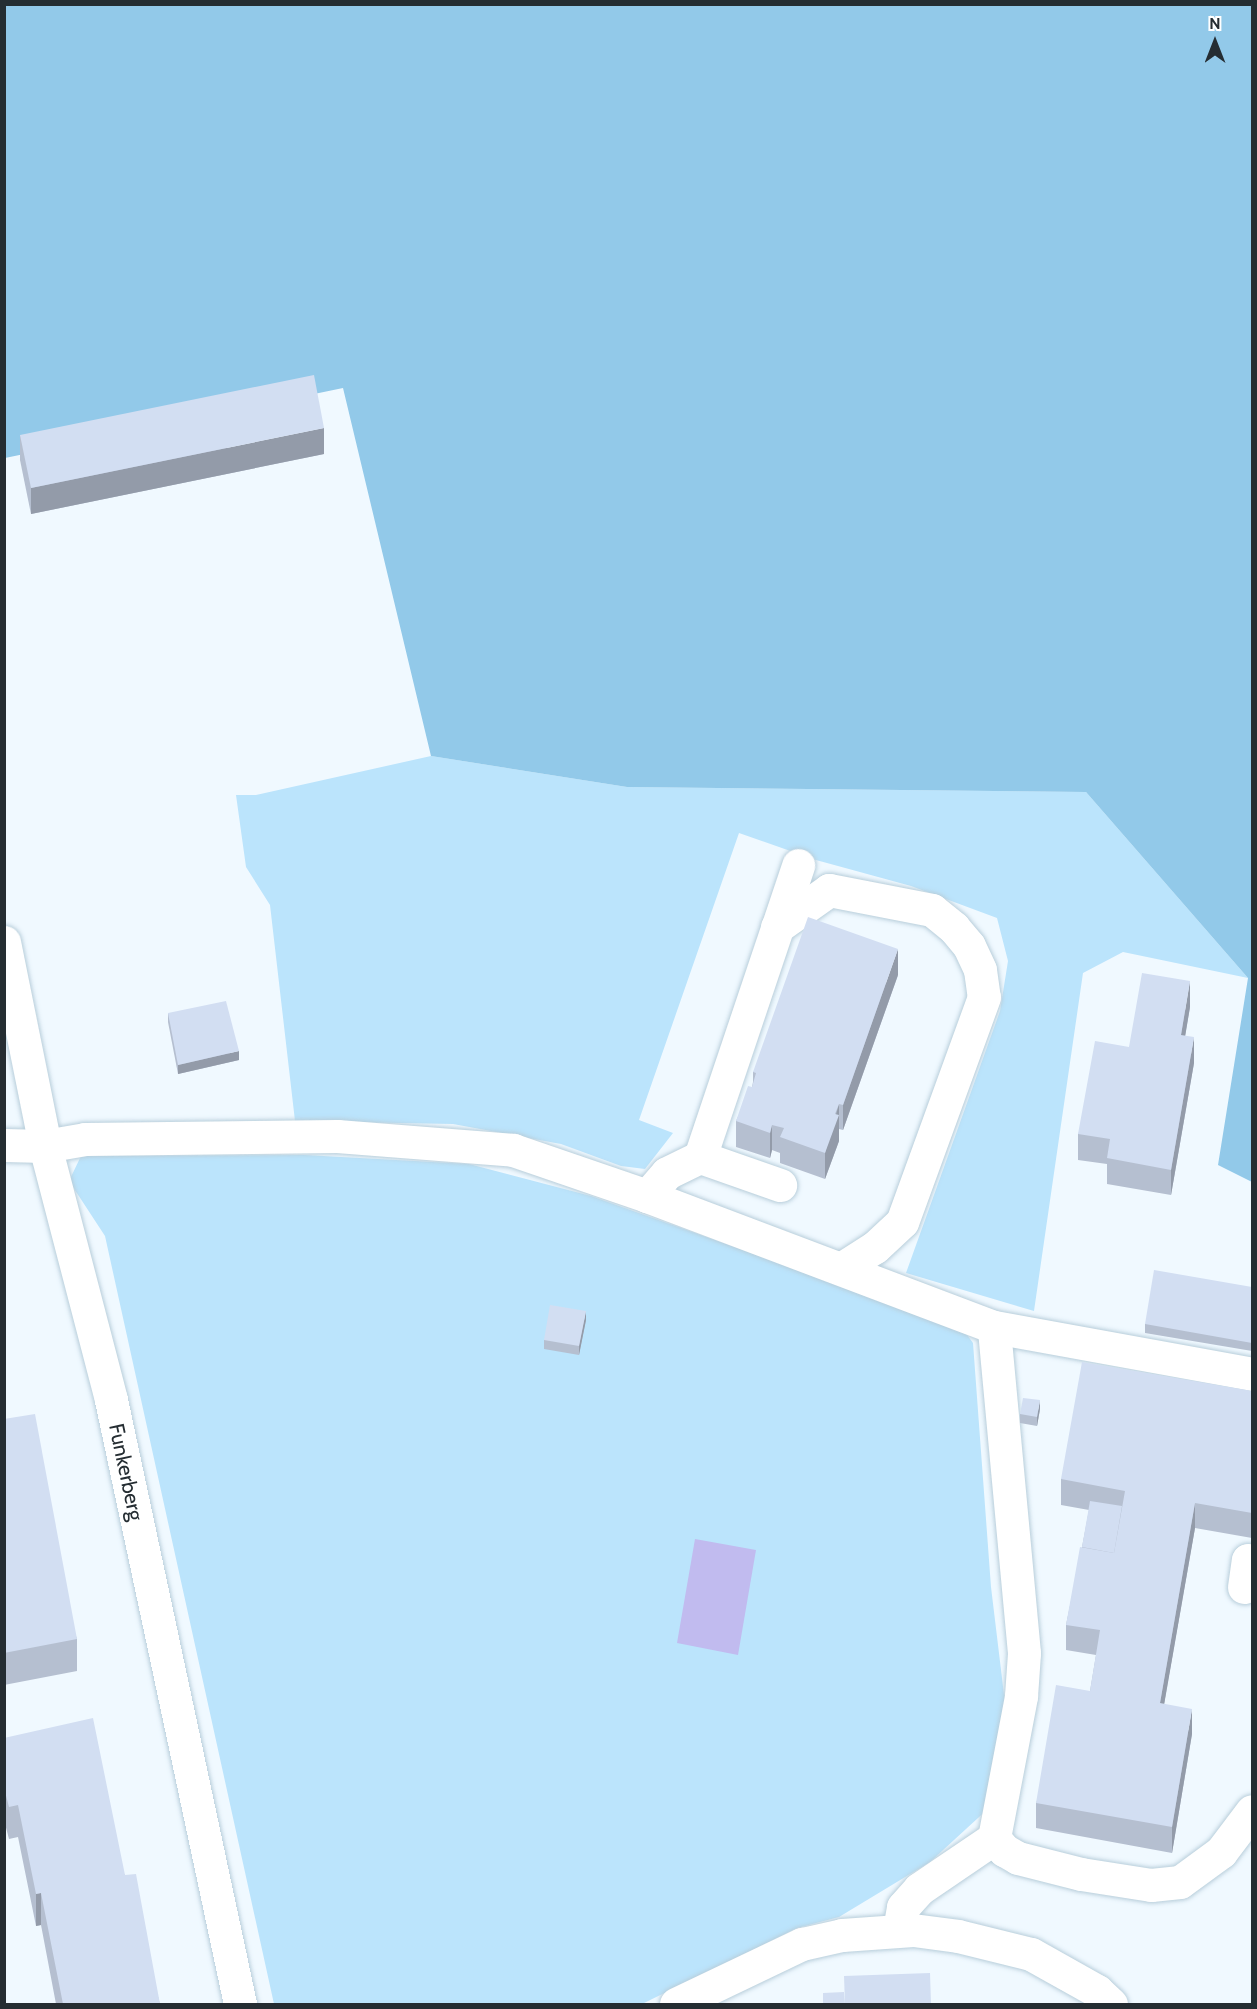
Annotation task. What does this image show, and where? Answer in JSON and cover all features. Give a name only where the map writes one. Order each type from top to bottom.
[{"type":"street","points":[[700,1157],[798,865]]},
{"type":"street","points":[[777,927],[829,890],[932,910],[954,928],[969,946],[980,970],[984,998],[902,1222],[875,1247],[841,1269]]},
{"type":"street","name":"Funkerberg","points":[[4,942],[45,1146],[111,1400],[240,2004]]},
{"type":"street","points":[[4,1145],[45,1146],[85,1139],[337,1136],[513,1150],[646,1196],[994,1327],[1252,1374]]},
{"type":"street","points":[[646,1196],[667,1173],[700,1157],[780,1185]]},
{"type":"street","points":[[899,1930],[903,1907],[920,1888],[994,1838],[1021,1696],[1024,1653],[994,1327]]},
{"type":"street","points":[[994,1838],[1004,1850],[1018,1858],[1081,1874],[1151,1885],[1180,1882],[1221,1852],[1252,1811]]},
{"type":"street","points":[[676,2004],[802,1944],[842,1935],[899,1930],[958,1936],[1031,1954],[1097,1990],[1111,2004]]},
{"type":"shaded area","points":[[5,5],[1252,5],[1252,1182],[1218,1165],[1248,978],[1086,792],[627,787],[431,756],[343,388],[5,458]]},
{"type":"shaded area","points":[[431,756],[627,787],[1086,792],[1248,978],[1123,952],[1083,973],[1034,1311],[906,1273],[1000,1011],[1008,961],[997,918],[911,886],[816,860],[739,833],[639,1120],[673,1133],[645,1169],[621,1166],[561,1144],[453,1124],[295,1121],[270,905],[246,867],[236,795],[256,795]]},
{"type":"shaded area","points":[[305,1155],[469,1164],[591,1196],[962,1328],[973,1343],[991,1587],[1005,1703],[990,1807],[930,1862],[839,1917],[797,1928],[642,2004],[274,2004],[105,1236],[69,1181],[81,1156]]},
{"type":"shaded area","points":[[695,1539],[756,1550],[738,1655],[677,1643]]},
{"type":"building","points":[[314,375],[324,428],[31,488],[20,435]]},
{"type":"building","points":[[808,917],[898,949],[843,1105],[839,1104],[835,1114],[839,1115],[825,1153],[780,1137],[784,1128],[772,1125],[770,1133],[736,1121],[748,1086],[752,1087],[756,1073],[753,1072]]},
{"type":"building","points":[[1142,973],[1190,981],[1181,1035],[1194,1037],[1171,1170],[1107,1158],[1110,1139],[1078,1134],[1095,1041],[1129,1047]]},
{"type":"building","points":[[226,1001],[239,1051],[178,1065],[168,1013]]},
{"type":"building","points":[[1154,1270],[1252,1287],[1252,1343],[1145,1324]]},
{"type":"building","points":[[550,1305],[586,1311],[579,1346],[544,1340]]},
{"type":"building","points":[[1082,1362],[1252,1391],[1252,1513],[1195,1503],[1160,1703],[1192,1709],[1172,1827],[1036,1803],[1056,1685],[1090,1691],[1100,1630],[1066,1625],[1080,1547],[1114,1553],[1125,1491],[1061,1479]]},
{"type":"building","points":[[1023,1398],[1040,1400],[1037,1417],[1020,1414]]},
{"type":"building","points":[[35,1414],[77,1639],[4,1653],[4,1419]]},
{"type":"building","points":[[1090,1501],[1122,1506],[1114,1553],[1082,1547]]},
{"type":"building","points":[[93,1718],[125,1875],[136,1874],[160,2004],[63,2004],[41,1893],[36,1894],[18,1805],[9,1807],[4,1788],[4,1738]]},
{"type":"building","points":[[930,1973],[931,2004],[845,2004],[844,1976]]},
{"type":"building","points":[[844,1992],[845,2004],[823,2004],[823,1993]]}]
